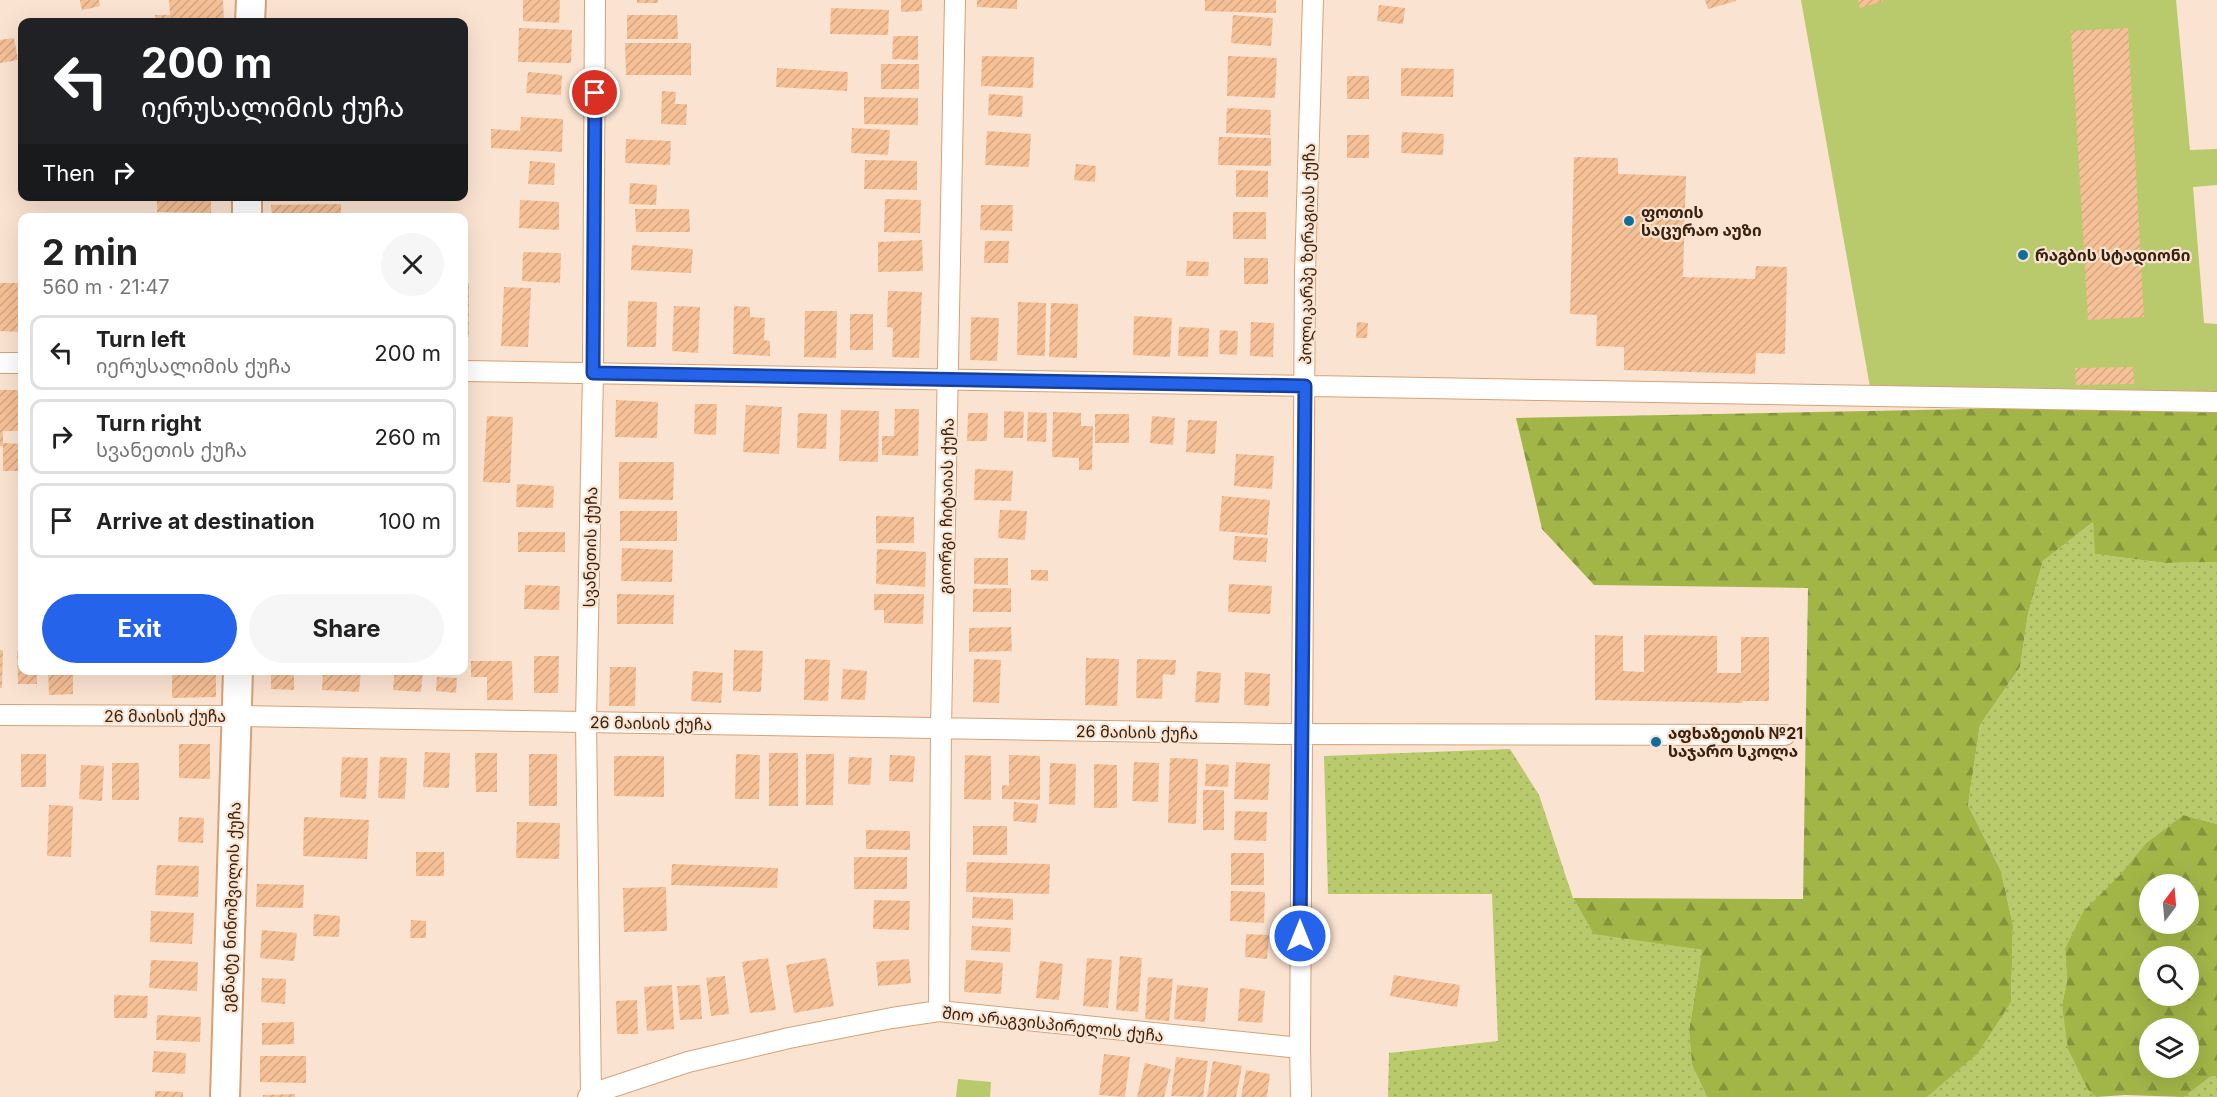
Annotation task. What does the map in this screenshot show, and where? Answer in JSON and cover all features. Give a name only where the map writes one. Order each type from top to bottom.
[{"type":"street","points":[[250,18],[251,0]]},
{"type":"street","name":"სვანეთის ქუჩა","points":[[589,1096],[586,722],[593,373],[595,0]]},
{"type":"street","name":"გიორგი ჩიტაიას ქუჩა","points":[[939,1011],[941,728],[955,0]]},
{"type":"street","name":"პოლიკარპე ზერაგიას ქუჩა","points":[[1300,1048],[1305,272],[1313,0]]},
{"type":"street","points":[[0,363],[18,363]]},
{"type":"street","points":[[468,371],[2217,402]]},
{"type":"street","name":"ეგნატე ნინოშვილის ქუჩა","points":[[225,1097],[238,675]]},
{"type":"street","name":"26 მაისის ქუჩა","points":[[0,715],[237,716],[1302,734],[1785,735]]},
{"type":"street","name":"შიო არაგვისპირელის ქუჩა","points":[[589,1096],[688,1062],[892,1018],[939,1011],[1300,1048]]},
{"type":"street","points":[[1300,1048],[1301,1097]]},
{"type":"green space","name":"რაგბის სტადიონი","points":[[1801,0],[2176,0],[2190,150],[2217,149],[2217,185],[2193,187],[2204,323],[2217,324],[2217,392],[1870,387]]},
{"type":"green space","points":[[2217,404],[2217,562],[2165,563],[2095,554],[2093,522],[2043,561],[2028,614],[2020,667],[1980,725],[1968,805],[2001,871],[2013,925],[2011,1002],[1978,1053],[1927,1097],[1707,1097],[1692,1065],[1689,1031],[1702,950],[1594,934],[1573,898],[1803,899],[1808,588],[1594,585],[1542,529],[1516,418]]},
{"type":"green space","points":[[2093,522],[2096,554],[2165,563],[2217,562],[2217,824],[2183,815],[2146,843],[2065,949],[2067,981],[2062,1005],[2088,1090],[2096,1097],[1927,1097],[2011,1002],[2013,925],[2001,871],[1968,805],[1980,725],[2020,667],[2028,614],[2043,561]]},
{"type":"green space","points":[[1510,749],[1539,795],[1573,898],[1594,933],[1702,950],[1689,1031],[1692,1065],[1707,1097],[1388,1097],[1389,1053],[1498,1041],[1492,894],[1328,894],[1324,756]]},
{"type":"green space","points":[[2183,815],[2217,824],[2217,1076],[2210,1077],[2184,1097],[2125,1095],[2096,1097],[2088,1090],[2068,1049],[2062,1005],[2067,981],[2065,949],[2083,912],[2122,873],[2146,843]]},
{"type":"green space","points":[[2217,1076],[2217,1097],[2184,1097],[2210,1077]]},
{"type":"green space","points":[[958,1079],[991,1082],[990,1097],[956,1097]]},
{"type":"building","points":[[80,0],[99,0],[100,6],[82,10]]},
{"type":"building","points":[[169,0],[223,0],[224,18],[155,18],[155,15],[170,15]]},
{"type":"building","points":[[523,0],[560,0],[559,23],[523,21]]},
{"type":"building","points":[[637,0],[658,0],[658,3],[637,3]]},
{"type":"building","points":[[901,0],[922,0],[922,11],[901,12]]},
{"type":"building","points":[[977,0],[1017,0],[1017,9],[977,7]]},
{"type":"building","points":[[1205,0],[1276,0],[1276,13],[1205,11]]},
{"type":"building","points":[[1705,0],[1736,0],[1736,1],[1708,9]]},
{"type":"building","points":[[1858,0],[1883,0],[1883,1],[1860,8]]},
{"type":"building","points":[[1379,5],[1405,8],[1403,24],[1377,21]]},
{"type":"building","points":[[831,8],[889,10],[888,35],[830,34]]},
{"type":"building","points":[[627,15],[677,15],[678,39],[627,39]]},
{"type":"building","points":[[1233,15],[1273,18],[1271,46],[1231,43]]},
{"type":"building","points":[[519,28],[572,30],[571,63],[518,62]]},
{"type":"building","points":[[2128,28],[2144,317],[2088,320],[2071,31]]},
{"type":"building","points":[[893,36],[918,36],[918,60],[892,59]]},
{"type":"building","points":[[14,38],[18,60],[0,63],[0,40]]},
{"type":"building","points":[[625,43],[691,43],[691,75],[626,75]]},
{"type":"building","points":[[982,56],[1034,57],[1033,88],[981,86]]},
{"type":"building","points":[[1228,56],[1277,58],[1275,98],[1227,96]]},
{"type":"building","points":[[881,64],[919,64],[919,89],[881,89]]},
{"type":"building","points":[[777,68],[848,72],[847,91],[776,87]]},
{"type":"building","points":[[1401,68],[1454,69],[1453,97],[1401,96]]},
{"type":"building","points":[[528,72],[562,75],[561,95],[526,93]]},
{"type":"building","points":[[1347,76],[1369,76],[1369,99],[1347,99]]},
{"type":"building","points":[[662,91],[676,92],[675,104],[687,104],[686,125],[661,124]]},
{"type":"building","points":[[989,94],[1023,96],[1022,117],[988,115]]},
{"type":"building","points":[[864,97],[918,98],[918,125],[864,124]]},
{"type":"building","points":[[1227,108],[1271,110],[1270,135],[1226,133]]},
{"type":"building","points":[[521,117],[563,119],[562,152],[491,148],[491,129],[520,131]]},
{"type":"building","points":[[852,128],[890,130],[888,155],[851,153]]},
{"type":"building","points":[[987,131],[1031,134],[1029,167],[985,165]]},
{"type":"building","points":[[1402,132],[1444,134],[1443,155],[1401,153]]},
{"type":"building","points":[[1347,135],[1369,135],[1369,158],[1347,158]]},
{"type":"building","points":[[1219,137],[1271,138],[1271,166],[1218,165]]},
{"type":"building","points":[[626,139],[671,141],[670,165],[625,163]]},
{"type":"building","name":"ფოთის საცურაო აუზი","points":[[1574,157],[1618,158],[1618,174],[1686,176],[1683,277],[1755,279],[1756,266],[1787,267],[1785,354],[1756,353],[1755,374],[1624,370],[1624,347],[1596,346],[1597,315],[1570,314]]},
{"type":"building","points":[[865,160],[917,161],[917,190],[864,189]]},
{"type":"building","points":[[530,161],[555,163],[554,185],[528,184]]},
{"type":"building","points":[[1076,164],[1096,166],[1095,182],[1074,180]]},
{"type":"building","points":[[1236,170],[1268,171],[1268,197],[1236,197]]},
{"type":"building","points":[[630,183],[657,185],[656,205],[629,204]]},
{"type":"building","points":[[885,199],[921,200],[920,233],[884,232]]},
{"type":"building","points":[[520,200],[559,202],[559,230],[519,228]]},
{"type":"building","points":[[157,201],[211,201],[211,213],[157,212]]},
{"type":"building","points":[[341,204],[341,213],[272,213],[271,205]]},
{"type":"building","points":[[981,205],[1013,205],[1012,231],[980,230]]},
{"type":"building","points":[[635,209],[689,209],[690,232],[636,232]]},
{"type":"building","points":[[1233,212],[1266,212],[1266,239],[1233,239]]},
{"type":"building","points":[[922,240],[923,271],[878,272],[878,242]]},
{"type":"building","points":[[985,241],[1009,241],[1008,263],[984,263]]},
{"type":"building","points":[[632,245],[693,249],[691,273],[631,270]]},
{"type":"building","points":[[523,252],[561,253],[560,283],[522,281]]},
{"type":"building","points":[[1244,258],[1268,258],[1268,284],[1244,284]]},
{"type":"building","points":[[1187,261],[1209,262],[1208,276],[1186,276]]},
{"type":"building","points":[[0,283],[18,283],[18,332],[0,331]]},
{"type":"building","points":[[468,283],[469,283],[468,337]]},
{"type":"building","points":[[504,287],[531,288],[528,347],[501,346]]},
{"type":"building","points":[[888,291],[922,292],[919,358],[892,357],[893,328],[887,327]]},
{"type":"building","points":[[628,301],[657,302],[656,347],[627,347]]},
{"type":"building","points":[[1018,302],[1046,303],[1045,356],[1017,355]]},
{"type":"building","points":[[1051,303],[1078,304],[1077,358],[1049,357]]},
{"type":"building","points":[[674,306],[700,307],[698,353],[672,351]]},
{"type":"building","points":[[734,306],[750,307],[750,317],[765,318],[764,340],[770,341],[770,356],[733,354]]},
{"type":"building","points":[[805,311],[837,311],[836,358],[804,357]]},
{"type":"building","points":[[850,314],[873,314],[873,350],[850,350]]},
{"type":"building","points":[[1134,316],[1172,318],[1170,357],[1133,355]]},
{"type":"building","points":[[971,317],[999,318],[997,361],[970,360]]},
{"type":"building","points":[[1251,322],[1274,323],[1273,357],[1250,356]]},
{"type":"building","points":[[1357,322],[1368,323],[1367,338],[1356,338]]},
{"type":"building","points":[[1179,327],[1209,328],[1208,357],[1178,356]]},
{"type":"building","points":[[1220,330],[1238,331],[1237,355],[1219,354]]},
{"type":"building","points":[[2133,367],[2134,384],[2076,385],[2075,368]]},
{"type":"building","points":[[0,390],[18,390],[18,431],[3,431],[3,443],[18,444],[18,471],[3,471],[3,446],[0,446]]},
{"type":"building","points":[[616,400],[658,402],[657,438],[615,437]]},
{"type":"building","points":[[695,404],[717,404],[716,435],[694,434]]},
{"type":"building","points":[[746,405],[782,407],[779,454],[743,452]]},
{"type":"building","points":[[895,409],[919,409],[918,456],[882,455],[882,436],[894,436]]},
{"type":"building","points":[[841,410],[879,411],[878,462],[839,461]]},
{"type":"building","points":[[1004,411],[1024,412],[1023,438],[1004,438]]},
{"type":"building","points":[[1028,412],[1047,413],[1046,442],[1027,441]]},
{"type":"building","points":[[1053,412],[1081,413],[1081,426],[1093,426],[1092,470],[1079,470],[1079,458],[1052,457]]},
{"type":"building","points":[[798,413],[827,414],[826,449],[797,448]]},
{"type":"building","points":[[968,413],[988,413],[987,441],[967,441]]},
{"type":"building","points":[[1095,414],[1129,414],[1129,443],[1095,443]]},
{"type":"building","points":[[487,416],[513,417],[510,483],[483,482]]},
{"type":"building","points":[[1152,416],[1175,418],[1173,445],[1150,443]]},
{"type":"building","points":[[1188,420],[1217,421],[1215,454],[1186,452]]},
{"type":"building","points":[[1236,454],[1274,456],[1272,489],[1234,486]]},
{"type":"building","points":[[619,462],[674,462],[673,500],[619,499]]},
{"type":"building","points":[[975,469],[1013,471],[1011,501],[974,500]]},
{"type":"building","points":[[517,484],[554,486],[553,508],[516,507]]},
{"type":"building","points":[[1222,496],[1270,500],[1267,535],[1219,531]]},
{"type":"building","points":[[1000,510],[1027,511],[1025,540],[998,538]]},
{"type":"building","points":[[620,511],[677,511],[677,541],[620,541]]},
{"type":"building","points":[[876,516],[914,517],[914,543],[876,543]]},
{"type":"building","points":[[518,532],[565,532],[565,552],[518,552]]},
{"type":"building","points":[[1235,536],[1268,538],[1266,562],[1233,560]]},
{"type":"building","points":[[622,548],[673,550],[672,582],[621,581]]},
{"type":"building","points":[[877,549],[926,552],[925,587],[876,584]]},
{"type":"building","points":[[974,558],[1008,558],[1008,585],[974,584]]},
{"type":"building","points":[[1031,570],[1048,570],[1048,581],[1031,580]]},
{"type":"building","points":[[1229,584],[1272,586],[1270,614],[1228,612]]},
{"type":"building","points":[[525,585],[560,586],[559,610],[524,609]]},
{"type":"building","points":[[1011,588],[1011,612],[973,612],[973,589]]},
{"type":"building","points":[[617,594],[674,595],[673,624],[617,624]]},
{"type":"building","points":[[874,594],[924,594],[923,624],[884,623],[884,610],[874,610]]},
{"type":"building","points":[[1011,627],[1012,651],[969,652],[969,628]]},
{"type":"building","points":[[1595,635],[1623,636],[1623,671],[1644,672],[1644,635],[1717,636],[1717,673],[1741,673],[1741,637],[1769,637],[1769,701],[1742,701],[1742,703],[1595,700]]},
{"type":"building","points":[[0,650],[3,650],[2,688],[0,688]]},
{"type":"building","points":[[734,650],[763,651],[761,692],[733,691]]},
{"type":"building","points":[[17,651],[18,675],[37,675],[37,684],[18,684]]},
{"type":"building","points":[[534,656],[559,656],[558,693],[534,693]]},
{"type":"building","points":[[1086,658],[1119,659],[1117,706],[1085,705]]},
{"type":"building","points":[[805,659],[830,660],[828,701],[804,700]]},
{"type":"building","points":[[974,659],[1001,660],[999,703],[973,702]]},
{"type":"building","points":[[1137,659],[1176,660],[1175,675],[1163,674],[1162,699],[1136,698]]},
{"type":"building","points":[[471,661],[512,661],[513,700],[487,700],[487,677],[471,677]]},
{"type":"building","points":[[610,667],[636,667],[635,706],[609,706]]},
{"type":"building","points":[[843,669],[867,671],[865,700],[841,699]]},
{"type":"building","points":[[693,671],[723,673],[721,703],[691,701]]},
{"type":"building","points":[[1197,671],[1221,673],[1219,703],[1195,702]]},
{"type":"building","points":[[1245,672],[1270,674],[1269,706],[1244,705]]},
{"type":"building","points":[[48,675],[73,675],[73,694],[49,695]]},
{"type":"building","points":[[172,675],[216,675],[216,697],[172,698]]},
{"type":"building","points":[[271,675],[294,675],[294,690],[271,689]]},
{"type":"building","points":[[323,675],[361,675],[359,692],[322,690]]},
{"type":"building","points":[[394,675],[423,675],[421,692],[393,690]]},
{"type":"building","points":[[437,677],[457,678],[456,693],[436,691]]},
{"type":"building","points":[[179,744],[210,744],[210,779],[179,778]]},
{"type":"building","points":[[425,752],[450,753],[449,788],[423,787]]},
{"type":"building","points":[[475,753],[497,753],[497,792],[476,792]]},
{"type":"building","points":[[769,753],[798,753],[798,806],[769,806]]},
{"type":"building","points":[[21,754],[46,754],[46,787],[21,787]]},
{"type":"building","points":[[529,754],[557,754],[557,806],[529,806]]},
{"type":"building","points":[[736,754],[760,755],[759,799],[735,799]]},
{"type":"building","points":[[806,754],[834,754],[833,805],[806,805]]},
{"type":"building","points":[[890,755],[915,756],[913,782],[889,781]]},
{"type":"building","points":[[965,755],[991,756],[991,800],[964,799]]},
{"type":"building","points":[[1009,755],[1040,756],[1040,800],[1002,799],[1002,785],[1009,786]]},
{"type":"building","points":[[614,756],[664,756],[664,797],[614,796]]},
{"type":"building","points":[[342,757],[368,758],[366,799],[340,797]]},
{"type":"building","points":[[380,757],[407,758],[405,799],[378,798]]},
{"type":"building","points":[[849,757],[872,758],[870,785],[848,784]]},
{"type":"building","points":[[1170,758],[1198,759],[1196,824],[1168,823]]},
{"type":"building","points":[[1134,762],[1159,763],[1158,802],[1132,801]]},
{"type":"building","points":[[1236,762],[1270,764],[1268,800],[1234,799]]},
{"type":"building","points":[[112,763],[139,763],[139,800],[112,800]]},
{"type":"building","points":[[1050,763],[1076,764],[1075,805],[1049,804]]},
{"type":"building","points":[[1094,764],[1117,765],[1117,808],[1094,808]]},
{"type":"building","points":[[1206,764],[1229,765],[1228,787],[1205,786]]},
{"type":"building","points":[[81,765],[104,766],[102,801],[79,799]]},
{"type":"building","points":[[1203,790],[1224,790],[1224,830],[1203,830]]},
{"type":"building","points":[[1014,802],[1038,804],[1036,823],[1013,821]]},
{"type":"building","points":[[49,805],[73,806],[71,857],[47,856]]},
{"type":"building","points":[[1235,811],[1267,812],[1266,841],[1234,840]]},
{"type":"building","points":[[179,817],[204,818],[203,843],[178,842]]},
{"type":"building","points":[[304,817],[369,820],[367,859],[303,856]]},
{"type":"building","points":[[517,822],[560,823],[559,859],[516,858]]},
{"type":"building","points":[[973,826],[1007,826],[1007,855],[973,855]]},
{"type":"building","points":[[866,830],[910,831],[910,850],[866,849]]},
{"type":"building","points":[[416,852],[444,852],[444,876],[416,876]]},
{"type":"building","points":[[1231,853],[1264,853],[1264,885],[1231,885]]},
{"type":"building","points":[[854,857],[907,857],[907,889],[854,889]]},
{"type":"building","points":[[967,862],[1050,864],[1049,894],[966,892]]},
{"type":"building","points":[[672,864],[778,868],[777,888],[671,885]]},
{"type":"building","points":[[157,865],[199,866],[198,897],[155,895]]},
{"type":"building","points":[[257,884],[304,885],[303,908],[256,907]]},
{"type":"building","points":[[666,887],[667,931],[624,932],[623,888]]},
{"type":"building","points":[[1231,891],[1265,892],[1264,923],[1230,921]]},
{"type":"building","points":[[973,897],[1013,899],[1013,920],[972,918]]},
{"type":"building","points":[[874,900],[910,901],[909,930],[873,929]]},
{"type":"building","points":[[151,911],[194,913],[192,944],[150,942]]},
{"type":"building","points":[[314,914],[340,916],[339,937],[313,936]]},
{"type":"building","points":[[411,920],[426,921],[426,938],[410,938]]},
{"type":"building","points":[[972,926],[1011,928],[1010,952],[971,950]]},
{"type":"building","points":[[262,930],[297,933],[294,961],[260,958]]},
{"type":"building","points":[[1246,934],[1269,935],[1267,959],[1245,957]]},
{"type":"building","points":[[1120,956],[1142,958],[1138,1012],[1116,1010]]},
{"type":"building","points":[[768,958],[776,1010],[750,1013],[742,962]]},
{"type":"building","points":[[826,958],[834,1006],[794,1013],[786,965]]},
{"type":"building","points":[[1087,958],[1112,960],[1108,1008],[1083,1006]]},
{"type":"building","points":[[909,959],[911,983],[878,986],[876,962]]},
{"type":"building","points":[[151,960],[198,962],[197,991],[149,988]]},
{"type":"building","points":[[966,960],[1003,963],[1001,994],[964,992]]},
{"type":"building","points":[[1040,961],[1063,964],[1059,1000],[1036,998]]},
{"type":"building","points":[[1394,975],[1460,985],[1457,1007],[1390,996]]},
{"type":"building","points":[[725,976],[729,1014],[711,1016],[706,978]]},
{"type":"building","points":[[1148,977],[1173,979],[1169,1021],[1145,1019]]},
{"type":"building","points":[[262,978],[286,979],[285,1004],[261,1002]]},
{"type":"building","points":[[672,985],[674,1029],[647,1031],[644,987]]},
{"type":"building","points":[[700,985],[702,1019],[680,1020],[677,986]]},
{"type":"building","points":[[1177,985],[1208,988],[1205,1022],[1174,1019]]},
{"type":"building","points":[[1240,988],[1265,991],[1262,1023],[1238,1021]]},
{"type":"building","points":[[114,995],[148,996],[147,1018],[114,1018]]},
{"type":"building","points":[[637,1000],[638,1034],[617,1034],[616,1001]]},
{"type":"building","points":[[157,1015],[201,1017],[200,1042],[156,1040]]},
{"type":"building","points":[[294,1022],[294,1044],[262,1045],[262,1023]]},
{"type":"building","points":[[154,1051],[186,1053],[185,1074],[152,1072]]},
{"type":"building","points":[[1104,1054],[1130,1057],[1125,1097],[1099,1095]]},
{"type":"building","points":[[260,1056],[306,1056],[306,1083],[260,1082]]},
{"type":"building","points":[[1176,1057],[1208,1061],[1203,1097],[1171,1096]]},
{"type":"building","points":[[1213,1061],[1242,1066],[1236,1097],[1207,1097]]},
{"type":"building","points":[[1145,1063],[1171,1069],[1164,1097],[1137,1097]]},
{"type":"building","points":[[1246,1070],[1270,1074],[1267,1097],[1241,1097]]},
{"type":"building","points":[[155,1091],[183,1092],[183,1097],[155,1097]]},
{"type":"building","points":[[295,1094],[295,1097],[263,1097],[263,1095]]},
{"type":"place","name":"ფოთის საცურაო აუზი","points":[[1629,221]]},
{"type":"place","name":"რაგბის სტადიონი","points":[[2023,255]]},
{"type":"place","name":"აფხაზეთის №21 საჯარო სკოლა","points":[[1656,742]]},
{"type":"route","points":[[595,93],[593,373],[1305,386],[1300,936]]}]
